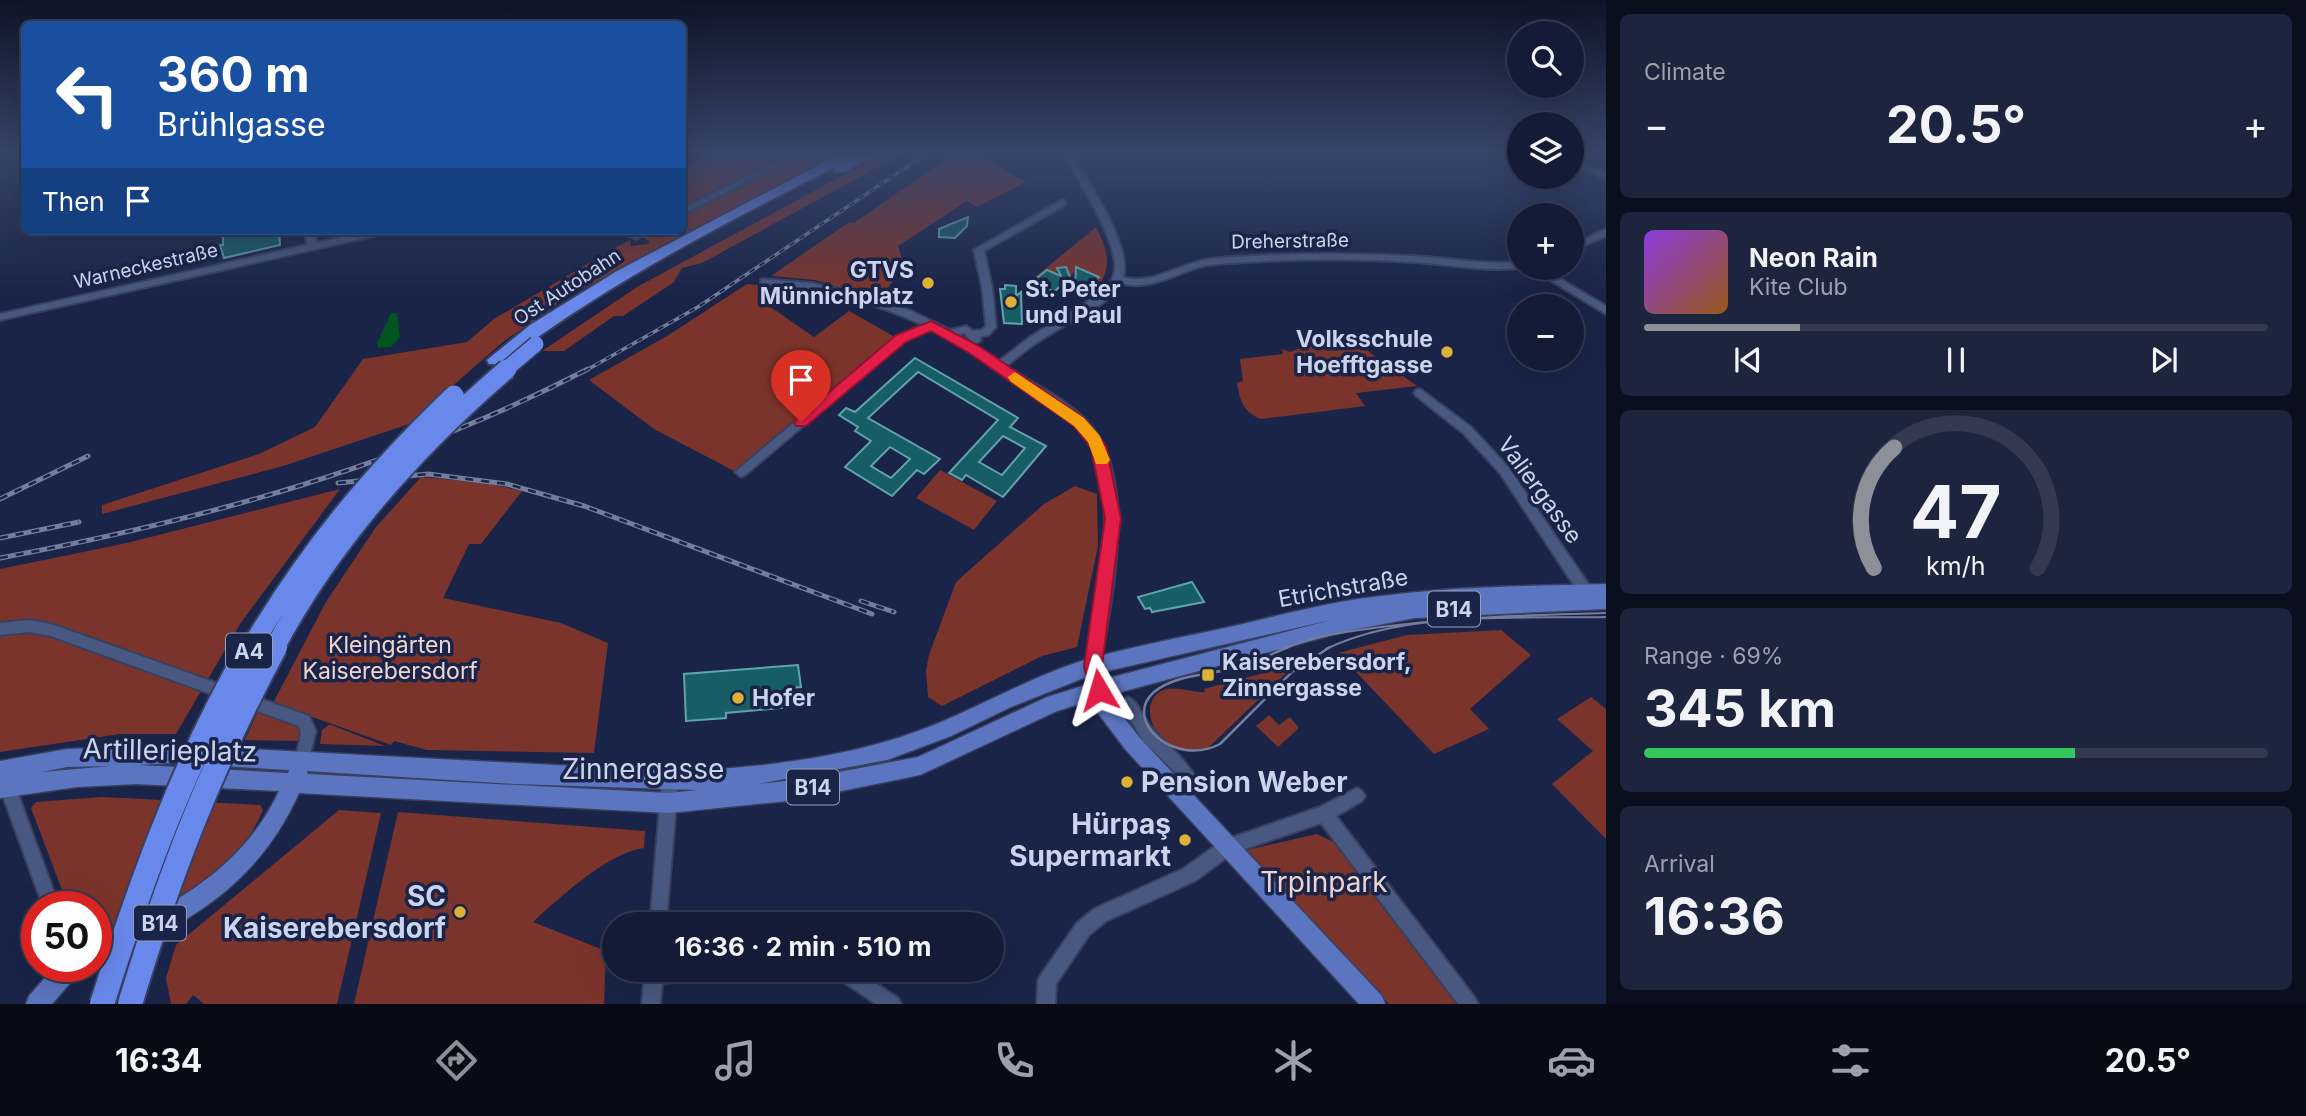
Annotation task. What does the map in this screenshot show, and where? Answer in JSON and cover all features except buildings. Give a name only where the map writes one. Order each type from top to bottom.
[{"type":"highway","name":"Ost Autobahn","points":[[102,1004],[120,942],[162,829],[207,728],[258,636],[297,575],[354,500],[435,413],[495,360],[578,300],[633,267],[759,201]]},
{"type":"highway","name":"Ost Autobahn","points":[[130,1004],[148,938],[186,828],[229,730],[272,649],[331,557],[407,461],[457,410],[536,344],[642,274],[780,201]]},
{"type":"main road","name":"Etrichstraße","points":[[1093,666],[1320,614],[1388,602],[1606,591]]},
{"type":"main road","name":"Etrichstraße","points":[[1099,690],[1304,633],[1415,611],[1606,602]]},
{"type":"main road","points":[[1093,666],[1099,690],[1112,719],[1374,1004]]},
{"type":"main road","name":"Zinnergasse","points":[[302,761],[670,781],[715,780],[793,770],[887,751],[944,730],[1004,701],[1093,666]]},
{"type":"main road","name":"Zinnergasse","points":[[295,781],[669,803],[797,790],[920,766],[1054,704],[1099,690]]},
{"type":"main road","name":"Artillerieplatz","points":[[5,778],[67,758],[171,754],[302,761]]},
{"type":"main road","name":"B14","points":[[112,945],[177,915],[219,886],[255,852],[295,781],[302,761]]},
{"type":"main road","name":"Artillerieplatz","points":[[5,778],[136,774],[295,781]]},
{"type":"main road","points":[[37,1004],[56,982]]},
{"type":"street","points":[[686,210],[704,201]]},
{"type":"street","points":[[999,367],[1045,332],[1101,300],[1118,279],[1121,258],[1093,201]]},
{"type":"street","points":[[949,334],[962,328],[974,334],[985,333],[990,327],[983,260],[979,250],[1062,203]]},
{"type":"street","points":[[1584,242],[1606,232]]},
{"type":"street","points":[[310,235],[312,247]]},
{"type":"street","name":"Warneckestraße","points":[[0,317],[364,235]]},
{"type":"street","name":"Dreherstraße","points":[[1118,279],[1137,284],[1207,261],[1320,255],[1487,267],[1507,266]]},
{"type":"street","points":[[1555,280],[1606,311]]},
{"type":"street","points":[[764,281],[826,289],[910,314],[949,334],[1069,413],[1098,446],[1113,518],[1093,666]]},
{"type":"street","points":[[741,472],[901,338],[931,326]]},
{"type":"street","points":[[974,334],[982,355]]},
{"type":"street","name":"Valiergasse","points":[[1420,393],[1467,430],[1504,470],[1586,592]]},
{"type":"street","points":[[0,629],[29,626],[51,630],[304,722],[309,731],[302,761]]},
{"type":"street","points":[[1135,684],[1125,704],[1163,752],[1181,765],[1189,781]]},
{"type":"street","points":[[5,778],[46,891]]},
{"type":"street","points":[[659,912],[670,781]]},
{"type":"street","points":[[1046,1004],[1047,981],[1083,929],[1100,915],[1189,875],[1228,847],[1324,814],[1357,796]]},
{"type":"street","points":[[1324,814],[1469,1004]]},
{"type":"street","points":[[651,1004],[653,982]]},
{"type":"street","points":[[859,982],[892,1004]]},
{"type":"green space","points":[[686,201],[748,201],[686,234]]},
{"type":"green space","points":[[796,201],[816,201],[702,263],[682,268],[674,282],[623,316],[614,316],[564,351],[542,351],[637,287]]},
{"type":"green space","points":[[886,201],[989,201],[977,207],[967,201],[898,246],[904,266],[879,300],[815,280],[771,276],[849,222],[854,223]]},
{"type":"green space","points":[[1096,227],[1106,251],[1107,266],[1096,290],[1087,288],[1099,277],[1079,268],[1067,279],[1059,276],[1066,267],[1058,268],[1056,274],[1047,270],[1034,281],[1044,287],[1040,289],[1029,282]]},
{"type":"green space","points":[[684,235],[571,295],[504,341],[409,424],[283,466],[102,514],[102,505],[259,454],[315,427],[363,359],[467,342],[494,319],[611,250],[630,240],[631,246],[650,242],[641,236]]},
{"type":"green space","points":[[747,284],[789,288],[766,304],[814,337],[849,311],[897,338],[736,472],[654,429],[589,380],[667,336]]},
{"type":"green space","points":[[1340,331],[1417,386],[1356,393],[1365,406],[1261,419],[1246,409],[1237,383],[1243,381],[1240,359],[1283,354],[1282,349],[1290,352]]},
{"type":"green space","points":[[940,470],[997,501],[974,530],[916,498]]},
{"type":"green space","name":"Kleingärten Kaiserebersdorf","points":[[421,477],[486,483],[522,491],[481,544],[469,544],[443,598],[561,623],[608,643],[594,753],[427,750],[394,741],[391,745],[273,703],[326,602],[376,527]]},
{"type":"green space","points":[[1075,486],[1097,494],[1098,546],[1077,647],[1042,656],[942,706],[928,697],[926,671],[929,655],[956,582],[1044,504]]},
{"type":"green space","name":"Kleingärten Kaiserebersdorf","points":[[340,489],[240,624],[176,734],[120,734],[0,752],[0,569],[127,543]]},
{"type":"green space","points":[[1501,630],[1531,655],[1470,709],[1489,729],[1434,754],[1338,653],[1407,635]]},
{"type":"green space","points":[[1304,656],[1208,748],[1197,751],[1177,747],[1167,742],[1154,727],[1150,706],[1160,692],[1174,688],[1205,692],[1204,689],[1264,673]]},
{"type":"green space","points":[[1591,697],[1606,709],[1606,839],[1552,784],[1593,751],[1557,719]]},
{"type":"green space","points":[[258,711],[299,726],[302,732],[300,741],[245,740]]},
{"type":"green space","points":[[1269,715],[1279,725],[1290,717],[1299,728],[1278,747],[1256,726]]},
{"type":"green space","points":[[329,725],[385,746],[320,744],[322,730]]},
{"type":"green space","points":[[102,797],[260,805],[263,810],[247,839],[213,877],[185,898],[112,930],[112,891],[62,891],[31,808],[36,802]]},
{"type":"green space","points":[[339,810],[381,813],[337,1004],[204,1004],[193,995],[186,1004],[171,1004],[166,978],[176,945]]},
{"type":"green space","name":"SC Kaiserebersdorf","points":[[398,812],[645,831],[644,848],[630,851],[600,867],[533,922],[602,949],[604,1004],[354,1004]]},
{"type":"green space","name":"Trpinpark","points":[[1317,834],[1346,848],[1463,1004],[1389,1004],[1245,856],[1247,850]]},
{"type":"shaded area","points":[[391,313],[397,313],[400,337],[391,347],[378,348],[377,343]]},
{"type":"tram line","points":[[1284,649],[1328,635],[1403,624],[1490,617],[1606,613]]},
{"type":"tram line","points":[[1328,648],[1358,637],[1427,622],[1606,617]]},
{"type":"tram line","points":[[1288,647],[1228,670],[1183,678],[1163,686],[1154,692],[1146,703],[1144,715],[1149,727],[1158,738],[1186,750],[1203,750],[1220,744],[1292,672],[1328,648]]},
{"type":"railway","points":[[585,371],[698,307],[856,201]]},
{"type":"railway","points":[[0,558],[152,526],[301,485],[447,434],[588,369]]},
{"type":"railway","points":[[0,499],[88,456]]},
{"type":"railway","points":[[338,483],[428,474],[507,484],[584,506],[872,614]]},
{"type":"railway","points":[[0,538],[79,522]]},
{"type":"railway","points":[[861,601],[894,612]]},
{"type":"slow traffic","points":[[1015,377],[1079,422],[1095,440],[1102,460]]},
{"type":"place","name":"GTVS Münnichplatz","points":[[928,283]]},
{"type":"place","name":"St. Peter und Paul","points":[[1011,302]]},
{"type":"place","name":"Volksschule Hoefftgasse","points":[[1447,352]]},
{"type":"place","name":"Kaiserebersdorf, Zinnergasse","points":[[1208,675]]},
{"type":"place","name":"Hofer","points":[[738,698]]},
{"type":"place","name":"Pension Weber","points":[[1127,782]]},
{"type":"place","name":"Hürpaş Supermarkt","points":[[1185,840]]},
{"type":"place","name":"SC Kaiserebersdorf","points":[[460,912]]},
{"type":"route","points":[[801,422],[901,338],[931,326],[974,349],[1069,413],[1091,434],[1098,446],[1112,502],[1112,528],[1093,666],[1099,690]]}]
